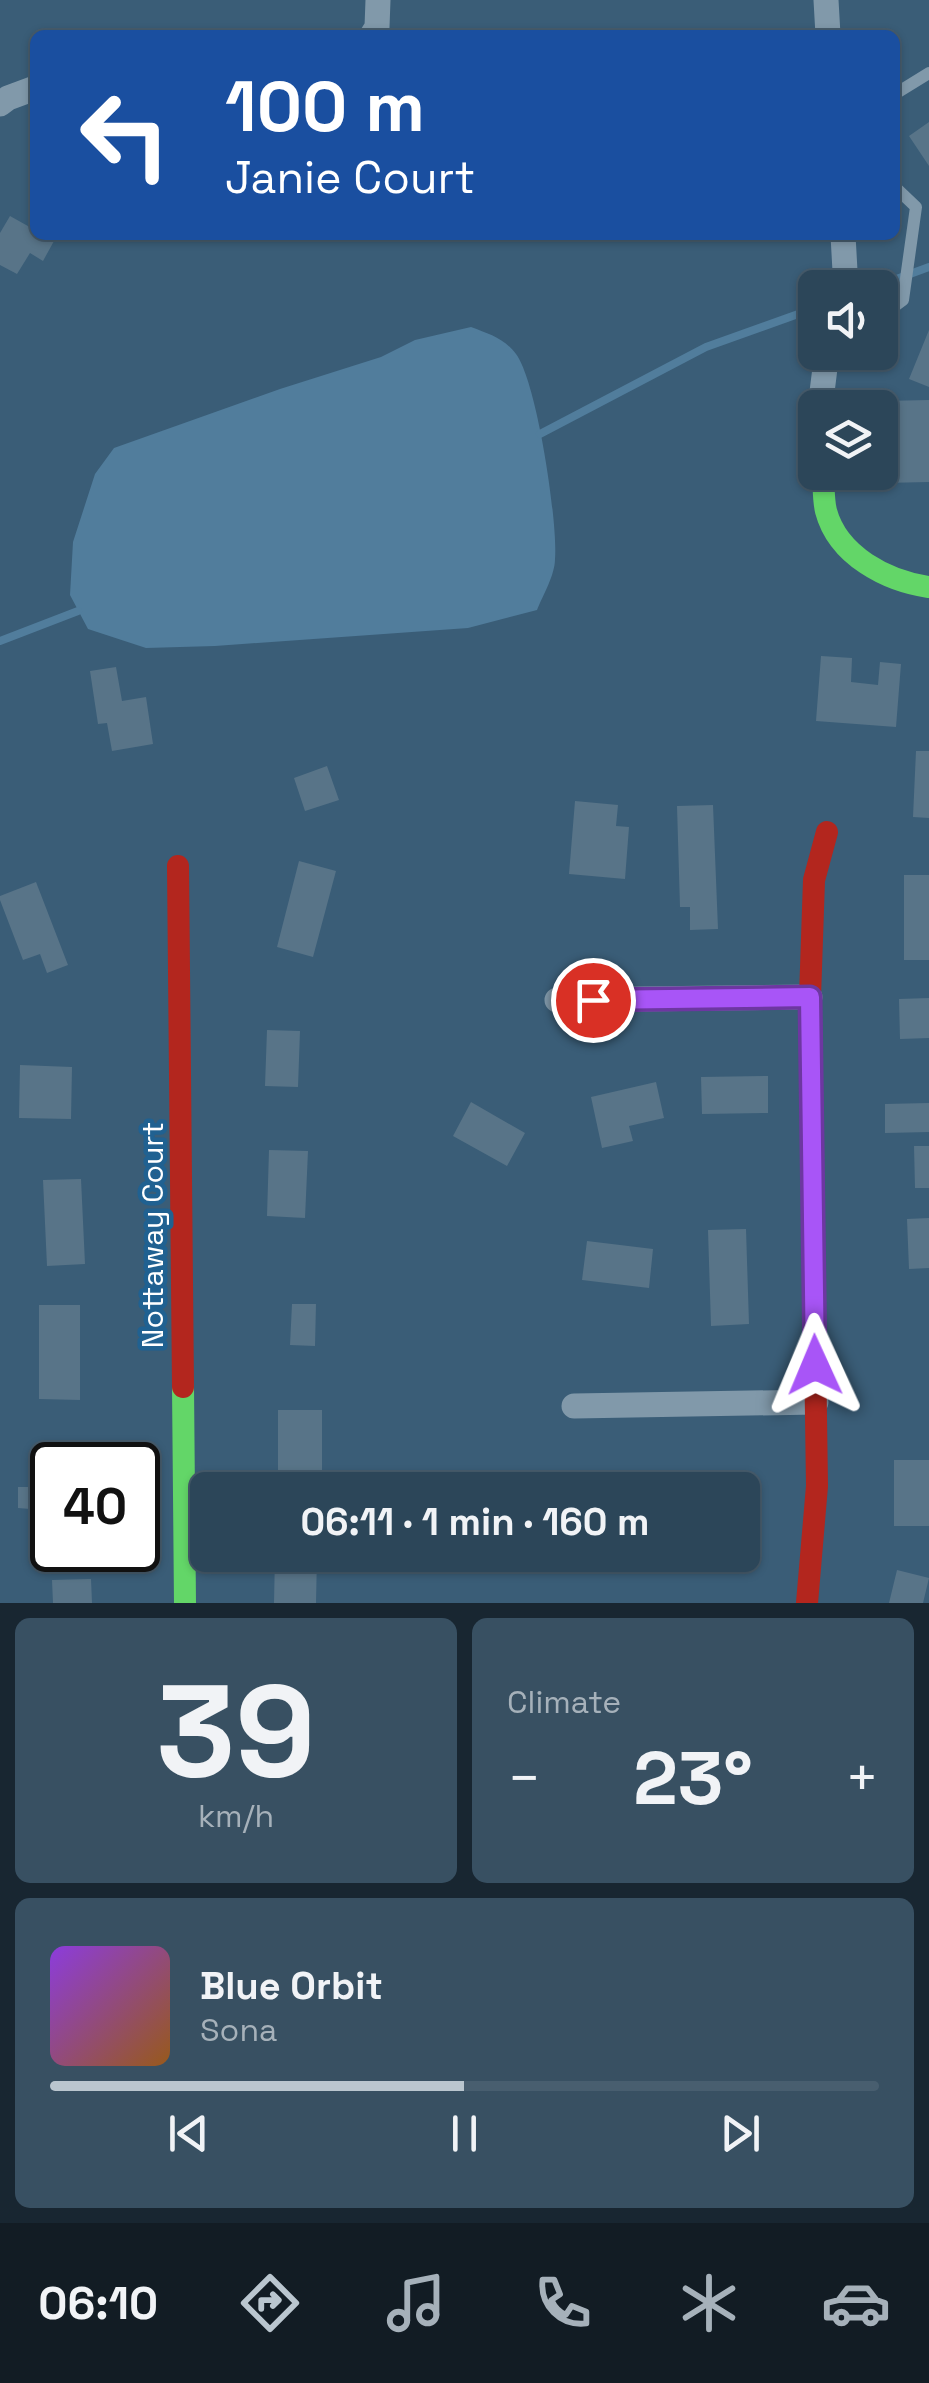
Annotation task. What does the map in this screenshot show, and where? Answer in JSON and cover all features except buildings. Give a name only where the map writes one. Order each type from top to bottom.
[{"type":"street","points":[[375,30],[378,0]]},
{"type":"street","points":[[826,0],[828,30]]},
{"type":"street","points":[[0,104],[30,90]]},
{"type":"street","points":[[842,240],[845,270]]},
{"type":"street","points":[[825,490],[828,518],[864,566],[905,585],[929,587]]},
{"type":"street","points":[[808,1603],[817,1486],[810,997],[814,880],[826,832]]},
{"type":"street","name":"Nottaway Court","points":[[178,866],[184,1603]]},
{"type":"street","points":[[557,1000],[810,997]]},
{"type":"street","points":[[574,1406],[816,1402]]},
{"type":"lane","points":[[900,91],[929,73]]},
{"type":"lane","points":[[898,304],[904,300],[916,207],[900,192]]},
{"type":"water","points":[[471,327],[501,340],[516,354],[538,421],[550,485],[555,559],[537,610],[468,628],[215,646],[146,648],[88,629],[70,595],[73,542],[95,474],[114,448],[381,357],[415,340]]},
{"type":"waterway","points":[[898,278],[929,267]]},
{"type":"waterway","points":[[540,434],[706,347],[798,314]]},
{"type":"waterway","points":[[0,641],[78,611]]},
{"type":"traffic: fast","points":[[824,490],[832,527],[853,553],[881,572],[929,587]]},
{"type":"traffic: fast","points":[[183,1387],[185,1603]]},
{"type":"traffic: jam","points":[[807,1603],[817,1486],[810,997],[814,880],[827,832]]},
{"type":"traffic: jam","points":[[178,866],[183,1387]]},
{"type":"route","points":[[593,1000],[810,997],[815,1365]]}]
